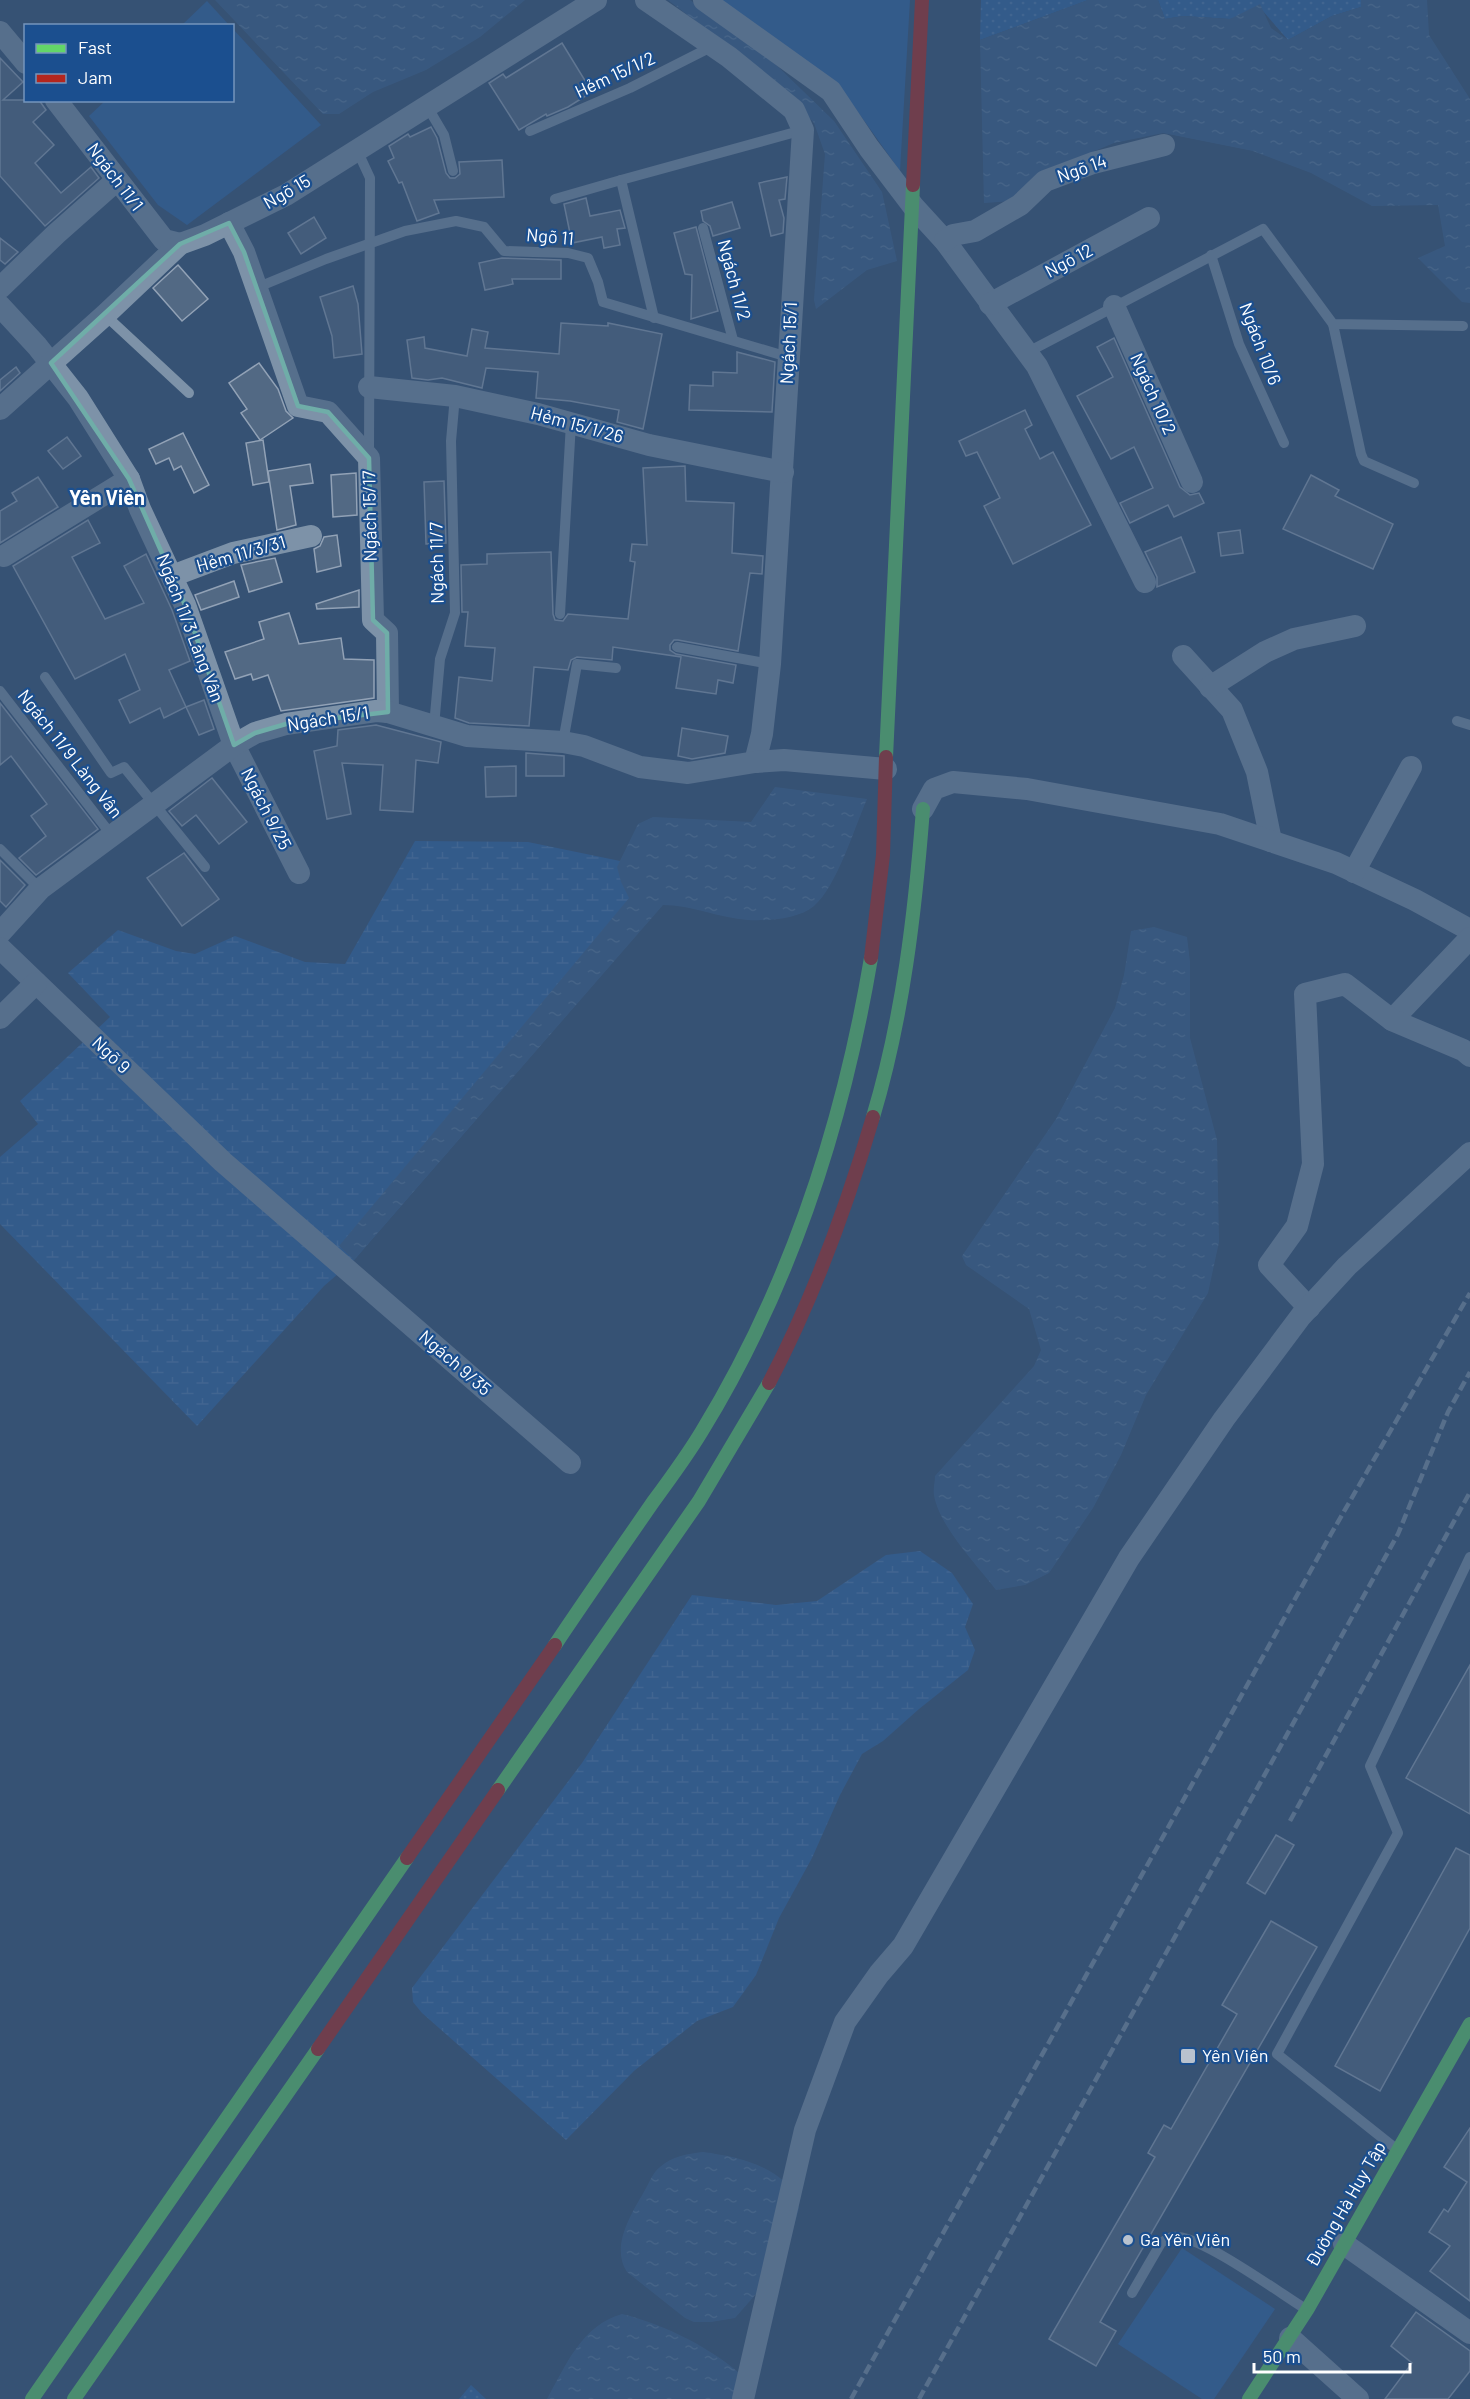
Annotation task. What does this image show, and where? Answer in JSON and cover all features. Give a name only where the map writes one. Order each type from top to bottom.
[{"type":"street","name":"Ngõ 15","points":[[0,409],[180,244],[205,235],[286,195],[596,0]]},
{"type":"street","points":[[646,0],[713,46],[794,110],[803,130]]},
{"type":"street","points":[[704,0],[831,91],[869,148],[913,206],[945,241],[1037,366],[1145,582]]},
{"type":"street","points":[[74,2399],[110,2318],[702,1432],[734,1377],[769,1305],[854,1088],[882,869],[922,0]]},
{"type":"street","points":[[0,32],[24,61]]},
{"type":"street","name":"Ngách 11/1","points":[[58,102],[164,240],[180,244]]},
{"type":"street","name":"Ngách 15/1","points":[[755,762],[762,734],[770,664],[803,130]]},
{"type":"street","name":"Ngõ 14","points":[[945,241],[953,235],[975,231],[1020,205],[1045,181],[1093,163],[1164,145]]},
{"type":"street","points":[[0,288],[117,180]]},
{"type":"street","name":"Ngõ 12","points":[[990,304],[1149,218]]},
{"type":"street","name":"Ngách 15/17","points":[[229,223],[244,252],[298,406],[328,412],[369,458],[373,620],[387,633],[388,712]]},
{"type":"street","name":"Ngách 11/3 Làng Vân","points":[[0,306],[51,363],[105,438],[129,478],[140,509],[172,576],[234,745]]},
{"type":"street","name":"Ngách 10/2","points":[[1114,306],[1192,482]]},
{"type":"street","name":"Hẻm 15/1/26","points":[[369,387],[455,396],[571,423],[649,445],[783,472]]},
{"type":"street","points":[[4,556],[129,478]]},
{"type":"street","name":"Hẻm 11/3/31","points":[[172,576],[233,553],[311,536]]},
{"type":"street","points":[[1210,687],[1265,652],[1293,639],[1355,626]]},
{"type":"street","points":[[1183,656],[1232,710],[1257,772],[1271,841]]},
{"type":"street","name":"Ngách 15/1","points":[[0,933],[40,890],[234,745],[255,733],[286,724],[376,711],[388,712],[467,735],[563,742],[584,746],[640,767],[687,773],[755,762],[784,760],[886,769]]},
{"type":"street","name":"Ngách 9/25","points":[[234,745],[299,873]]},
{"type":"street","points":[[1354,872],[1411,767]]},
{"type":"street","points":[[33,2399],[110,2318],[699,1501],[772,1376],[807,1304],[858,1168],[880,1095],[900,1011],[913,933],[923,809],[934,789],[953,782],[1027,789],[1220,824],[1354,872],[1415,900],[1470,930]]},
{"type":"street","points":[[1392,1020],[1470,938]]},
{"type":"street","name":"Ngõ 9","points":[[0,948],[223,1162],[339,1262]]},
{"type":"street","points":[[0,1018],[36,983]]},
{"type":"street","points":[[1309,1308],[1269,1266],[1297,1226],[1313,1164],[1305,994],[1344,984],[1392,1020],[1463,1050],[1470,1056]]},
{"type":"street","points":[[854,1088],[880,1095]]},
{"type":"street","points":[[743,2399],[805,2130],[845,2022],[879,1974],[903,1947],[1129,1558],[1224,1419],[1309,1308],[1347,1266],[1470,1153]]},
{"type":"street","name":"Ngách 9/35","points":[[339,1262],[570,1463]]},
{"type":"street","name":"Đường Hà Huy Tập","points":[[1249,2399],[1307,2310],[1470,2024]]},
{"type":"street","points":[[1344,2244],[1470,2333]]},
{"type":"street","points":[[1290,2338],[1358,2399]]},
{"type":"lane","name":"Hẻm 15/1/2","points":[[530,131],[630,88],[713,46]]},
{"type":"lane","points":[[426,105],[444,135],[453,171]]},
{"type":"lane","points":[[555,199],[803,130]]},
{"type":"lane","points":[[357,150],[370,178],[369,458]]},
{"type":"lane","points":[[621,180],[654,318]]},
{"type":"lane","name":"Ngõ 11","points":[[256,288],[369,243],[405,231],[456,221],[484,227],[504,251],[568,254],[588,258],[598,282],[603,303],[788,357]]},
{"type":"lane","name":"Ngách 11/2","points":[[703,228],[733,340]]},
{"type":"lane","points":[[1028,352],[1263,229],[1334,324],[1364,461],[1414,483]]},
{"type":"lane","name":"Ngách 10/6","points":[[1211,255],[1239,344],[1284,443]]},
{"type":"lane","points":[[105,315],[189,393]]},
{"type":"lane","points":[[1334,324],[1463,326]]},
{"type":"lane","name":"Ngách 11/7","points":[[434,727],[440,659],[455,613],[451,441],[455,396]]},
{"type":"lane","points":[[560,614],[571,423]]},
{"type":"lane","points":[[677,647],[770,664]]},
{"type":"lane","points":[[563,742],[577,664],[616,668]]},
{"type":"lane","points":[[45,677],[111,773],[124,767],[205,867]]},
{"type":"lane","name":"Ngách 11/9 Làng Vân","points":[[0,691],[113,837]]},
{"type":"lane","points":[[1457,722],[1470,725]]},
{"type":"lane","points":[[0,849],[40,890]]},
{"type":"lane","points":[[1398,2150],[1277,2054],[1398,1833],[1370,1766],[1470,1557]]},
{"type":"lane","points":[[1131,2293],[1161,2243],[1177,2236],[1198,2242],[1307,2310]]},
{"type":"highlighted area","points":[[229,223],[244,252],[298,406],[328,412],[369,458],[373,620],[387,633],[388,712],[286,724],[255,733],[234,745],[185,605],[129,479],[51,363],[180,244]]},
{"type":"green space","points":[[719,0],[910,0],[900,171],[838,84]]},
{"type":"green space","points":[[981,0],[1088,0],[980,40]]},
{"type":"green space","points":[[1158,0],[1361,0],[1361,7],[1332,16],[1288,40],[1262,10],[1230,19],[1183,16],[1165,19]]},
{"type":"green space","points":[[207,1],[228,24],[183,24]]},
{"type":"green space","points":[[234,30],[321,125],[187,225],[158,205],[89,116],[104,102],[234,102]]},
{"type":"green space","points":[[415,841],[528,842],[688,875],[354,1260],[324,1286],[197,1426],[0,1224],[0,1157],[38,1124],[20,1101],[110,1017],[68,973],[118,930],[176,951],[195,954],[235,936],[305,962],[345,964]]},
{"type":"green space","points":[[920,1551],[952,1573],[973,1604],[965,1627],[975,1650],[968,1670],[883,1741],[862,1754],[840,1795],[812,1858],[779,1918],[756,1975],[733,2007],[697,2021],[634,2071],[566,2140],[422,2013],[413,2002],[412,1988],[582,1763],[692,1595],[776,1605],[817,1601],[886,1555]]},
{"type":"green space","points":[[1182,2248],[1275,2309],[1214,2399],[1202,2399],[1118,2344]]},
{"type":"green space","points":[[471,2385],[486,2399],[459,2399]]},
{"type":"water","points":[[215,0],[525,0],[480,37],[426,70],[373,92],[339,114],[323,114]]},
{"type":"water","points":[[668,0],[690,0],[771,60],[834,121],[882,192],[897,261],[867,270],[816,309],[814,300],[825,154],[814,123],[789,96]]},
{"type":"water","points":[[1088,0],[1158,0],[1165,19],[1183,16],[1230,19],[1260,4],[1271,28],[1288,40],[1332,16],[1361,7],[1361,0],[1427,0],[1429,35],[1470,99],[1470,303],[1462,302],[1418,258],[1445,246],[1438,205],[1372,206],[1311,173],[1253,151],[1163,133],[1114,143],[1056,167],[1012,201],[984,203],[980,40]]},
{"type":"water","points":[[775,787],[867,799],[837,871],[830,885],[814,906],[800,914],[783,918],[748,920],[663,905],[354,1260],[339,1246],[629,898],[617,867],[638,824],[653,817],[751,822]]},
{"type":"water","points":[[1154,927],[1187,937],[1190,962],[1190,1038],[1217,1140],[1219,1242],[1208,1293],[1146,1395],[1121,1455],[1093,1508],[1049,1573],[1025,1585],[996,1590],[960,1545],[943,1519],[934,1495],[935,1476],[1034,1366],[1041,1350],[1029,1309],[966,1265],[962,1256],[1056,1119],[1115,1008],[1124,975],[1131,931]]},
{"type":"water","points":[[703,2152],[736,2158],[767,2170],[786,2183],[799,2208],[784,2262],[735,2318],[694,2322],[685,2318],[627,2272],[622,2262],[621,2251],[629,2219],[655,2172],[675,2158]]},
{"type":"water","points":[[622,2314],[655,2324],[688,2339],[733,2368],[746,2379],[738,2399],[547,2399],[569,2360],[586,2337],[608,2319]]},
{"type":"building","points":[[562,43],[592,92],[568,107],[547,116],[546,114],[519,130],[489,83],[503,74],[506,78]]},
{"type":"building","points":[[0,58],[23,82],[3,100],[40,102],[46,110],[33,122],[54,145],[35,163],[61,193],[91,167],[99,178],[45,226],[0,176]]},
{"type":"building","points":[[431,127],[437,138],[446,173],[450,178],[455,178],[460,174],[459,162],[502,160],[504,197],[434,200],[439,213],[417,221],[402,182],[399,183],[388,161],[394,158],[389,146],[408,134],[410,137]]},
{"type":"building","points":[[787,177],[785,199],[779,200],[784,218],[783,233],[771,236],[759,183]]},
{"type":"building","points":[[586,198],[590,216],[620,210],[625,228],[617,229],[620,245],[604,248],[602,237],[572,243],[564,204]]},
{"type":"building","points":[[732,202],[740,228],[713,236],[710,226],[703,221],[701,211]]},
{"type":"building","points":[[314,217],[326,238],[301,254],[288,233]]},
{"type":"building","points":[[696,227],[718,311],[691,319],[692,275],[685,274],[674,233]]},
{"type":"building","points":[[0,238],[18,252],[5,264],[0,260]]},
{"type":"building","points":[[502,258],[561,260],[561,279],[512,279],[513,284],[485,290],[479,263]]},
{"type":"building","points":[[178,265],[208,299],[182,321],[153,288]]},
{"type":"building","points":[[353,286],[358,304],[362,354],[334,358],[332,336],[320,297]]},
{"type":"building","points":[[561,323],[608,326],[608,323],[662,334],[643,429],[617,422],[619,410],[570,401],[536,398],[538,372],[486,368],[482,388],[442,378],[428,380],[412,378],[407,340],[424,337],[425,348],[467,356],[472,329],[488,332],[485,348],[559,354]]},
{"type":"building","points":[[1114,338],[1180,487],[1190,495],[1199,493],[1204,503],[1174,517],[1168,505],[1130,523],[1120,503],[1153,488],[1134,447],[1111,459],[1077,396],[1113,377],[1097,347]]},
{"type":"building","points":[[737,352],[775,362],[772,412],[689,410],[690,385],[713,386],[713,372],[737,373]]},
{"type":"building","points":[[259,363],[278,389],[286,411],[293,418],[260,440],[241,413],[247,409],[229,383]]},
{"type":"building","points":[[16,367],[20,373],[0,391],[0,380]]},
{"type":"building","points":[[1025,410],[1032,425],[1025,429],[1040,459],[1053,452],[1091,525],[1013,564],[984,506],[1000,498],[977,452],[966,456],[959,441]]},
{"type":"building","points":[[183,433],[209,485],[194,493],[181,466],[174,470],[169,458],[156,464],[149,449]]},
{"type":"building","points":[[67,437],[81,456],[63,469],[48,451]]},
{"type":"building","points":[[263,440],[269,482],[253,485],[246,443]]},
{"type":"building","points":[[310,464],[313,483],[290,486],[296,525],[277,530],[268,471]]},
{"type":"building","points":[[685,466],[686,501],[734,503],[732,553],[763,556],[762,574],[750,573],[738,651],[678,640],[674,640],[670,645],[670,650],[676,654],[736,665],[733,683],[718,680],[716,694],[676,688],[681,657],[613,647],[612,660],[577,657],[571,660],[568,670],[534,667],[529,726],[469,723],[455,718],[459,677],[492,681],[495,648],[465,646],[468,612],[462,612],[461,565],[487,564],[487,554],[551,552],[555,620],[563,621],[568,614],[628,619],[635,562],[630,561],[632,544],[647,545],[643,468]]},
{"type":"building","points":[[356,473],[357,515],[333,517],[331,475]]},
{"type":"building","points":[[1311,475],[1339,490],[1335,496],[1393,524],[1373,569],[1283,529]]},
{"type":"building","points":[[38,477],[58,507],[0,543],[0,511],[17,501],[12,493]]},
{"type":"building","points":[[444,481],[446,543],[426,544],[424,482]]},
{"type":"building","points":[[88,520],[100,543],[72,557],[105,619],[144,603],[124,566],[146,554],[172,610],[190,661],[169,670],[186,707],[164,718],[160,708],[130,723],[119,700],[140,690],[125,654],[75,679],[13,566]]},
{"type":"building","points":[[1240,530],[1243,553],[1221,556],[1218,533]]},
{"type":"building","points":[[337,535],[341,566],[317,572],[314,549],[320,546],[324,537]]},
{"type":"building","points":[[1181,537],[1195,572],[1157,587],[1157,577],[1145,552]]},
{"type":"building","points":[[275,558],[282,582],[249,592],[241,565]]},
{"type":"building","points":[[234,581],[239,597],[201,610],[195,595]]},
{"type":"building","points":[[359,590],[359,607],[317,609],[316,604]]},
{"type":"building","points":[[289,613],[299,644],[341,638],[344,659],[374,660],[374,698],[281,711],[268,675],[253,680],[251,674],[235,679],[225,652],[264,639],[259,622]]},
{"type":"building","points":[[204,700],[214,729],[199,735],[186,707]]},
{"type":"building","points":[[0,703],[98,829],[36,875],[19,858],[46,836],[31,816],[47,804],[11,756],[0,765]]},
{"type":"building","points":[[376,725],[441,742],[438,763],[416,760],[413,812],[380,810],[383,765],[342,763],[351,814],[327,819],[314,751],[337,746],[338,730]]},
{"type":"building","points":[[682,728],[728,736],[725,753],[692,759],[678,756]]},
{"type":"building","points":[[526,753],[564,756],[564,776],[526,776]]},
{"type":"building","points":[[516,766],[516,796],[486,797],[485,767]]},
{"type":"building","points":[[212,778],[247,822],[219,844],[196,815],[182,826],[169,811]]},
{"type":"building","points":[[184,853],[219,899],[182,926],[147,878]]},
{"type":"building","points":[[0,860],[25,885],[6,907],[0,901]]},
{"type":"building","points":[[1470,1665],[1470,1814],[1406,1778]]},
{"type":"building","points":[[1276,1835],[1294,1845],[1265,1894],[1247,1883]]},
{"type":"building","points":[[1456,1848],[1470,1855],[1470,1928],[1380,2091],[1335,2066]]},
{"type":"building","name":"Ga Yên Viên","points":[[1271,1921],[1317,1947],[1100,2322],[1116,2331],[1096,2366],[1049,2339],[1155,2157],[1148,2153],[1164,2125],[1171,2129],[1237,2014],[1222,2005]]},
{"type":"building","points":[[1470,2128],[1470,2301],[1430,2271],[1450,2246],[1429,2232],[1444,2209],[1448,2212],[1467,2182],[1444,2167]]},
{"type":"building","points":[[1416,2312],[1470,2351],[1470,2371],[1448,2399],[1385,2399],[1412,2363],[1391,2346]]},
{"type":"railway","points":[[851,2399],[1331,1534],[1470,1293]]},
{"type":"railway","points":[[919,2399],[1398,1534],[1448,1412],[1470,1372]]},
{"type":"railway","points":[[1290,1821],[1470,1492]]},
{"type":"traffic: fast","points":[[886,757],[913,185]]},
{"type":"traffic: fast","points":[[873,1117],[900,1003],[916,887],[923,809]]},
{"type":"traffic: fast","points":[[555,1645],[696,1440],[762,1320],[787,1262],[828,1143],[845,1082],[871,958]]},
{"type":"traffic: fast","points":[[498,1790],[699,1501],[769,1383]]},
{"type":"traffic: fast","points":[[32,2399],[407,1858]]},
{"type":"traffic: fast","points":[[1249,2399],[1307,2310],[1470,2024]]},
{"type":"traffic: fast","points":[[74,2399],[318,2049]]},
{"type":"traffic: jam","points":[[913,185],[922,0]]},
{"type":"traffic: jam","points":[[871,958],[883,855],[886,757]]},
{"type":"traffic: jam","points":[[769,1383],[800,1319],[827,1253],[852,1186],[873,1117]]},
{"type":"traffic: jam","points":[[407,1858],[555,1645]]},
{"type":"traffic: jam","points":[[318,2049],[498,1790]]},
{"type":"place","name":"Yên Viên","points":[[1188,2056]]},
{"type":"place","name":"Ga Yên Viên","points":[[1128,2240]]},
{"type":"district","name":"Yên Viên","points":[[107,498]]}]
